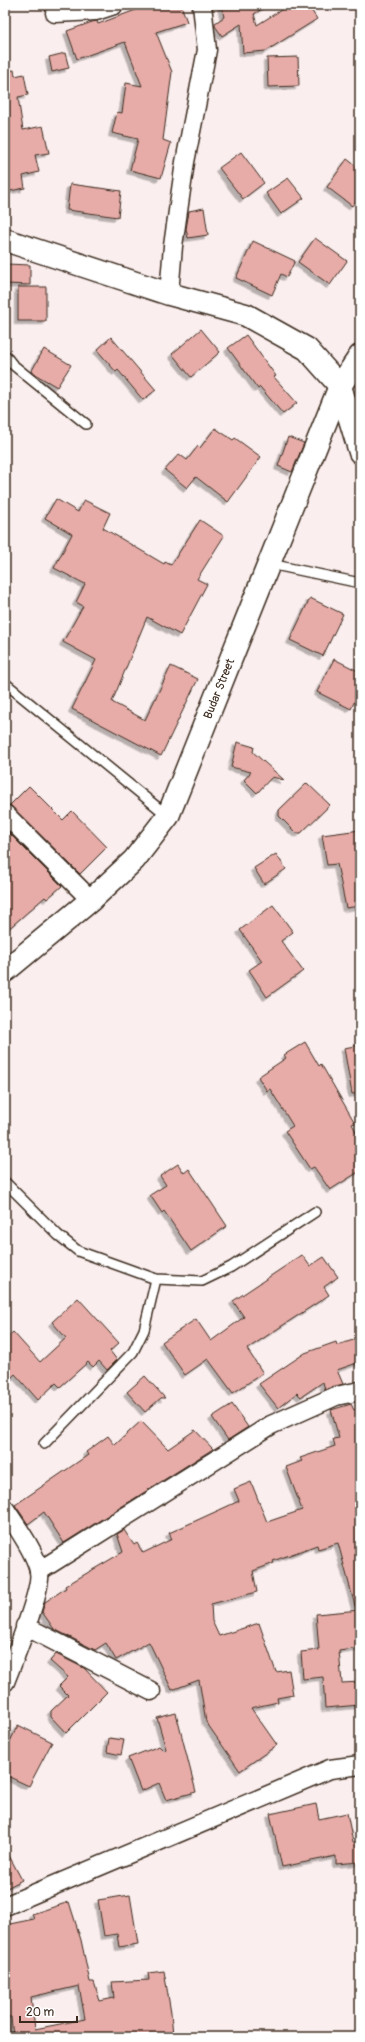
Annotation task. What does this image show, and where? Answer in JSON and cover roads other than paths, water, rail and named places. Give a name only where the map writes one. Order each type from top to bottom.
[{"type":"main road","points":[[5,240],[169,294],[246,315],[307,349],[340,386],[360,452]]},
{"type":"main road","name":"Budar Street","points":[[5,971],[91,900],[134,860],[168,816],[340,386],[360,356]]},
{"type":"street","points":[[55,13],[96,11],[114,5]]},
{"type":"street","points":[[169,294],[173,246],[185,162],[207,50],[202,5]]},
{"type":"street","points":[[5,814],[91,900]]},
{"type":"street","points":[[40,1571],[271,1425],[336,1396],[360,1391]]},
{"type":"street","points":[[5,1509],[14,1535],[40,1571],[36,1597],[5,1682]]},
{"type":"street","points":[[25,1626],[151,1690]]},
{"type":"street","points":[[5,1906],[330,1769],[360,1765]]},
{"type":"lane","points":[[5,355],[12,364],[86,424]]},
{"type":"lane","points":[[270,564],[360,583]]},
{"type":"lane","points":[[5,683],[168,816]]},
{"type":"lane","points":[[5,1182],[58,1235],[78,1251],[156,1279],[202,1281],[231,1267],[315,1212]]},
{"type":"lane","points":[[44,1444],[133,1352],[144,1330],[156,1279]]}]
